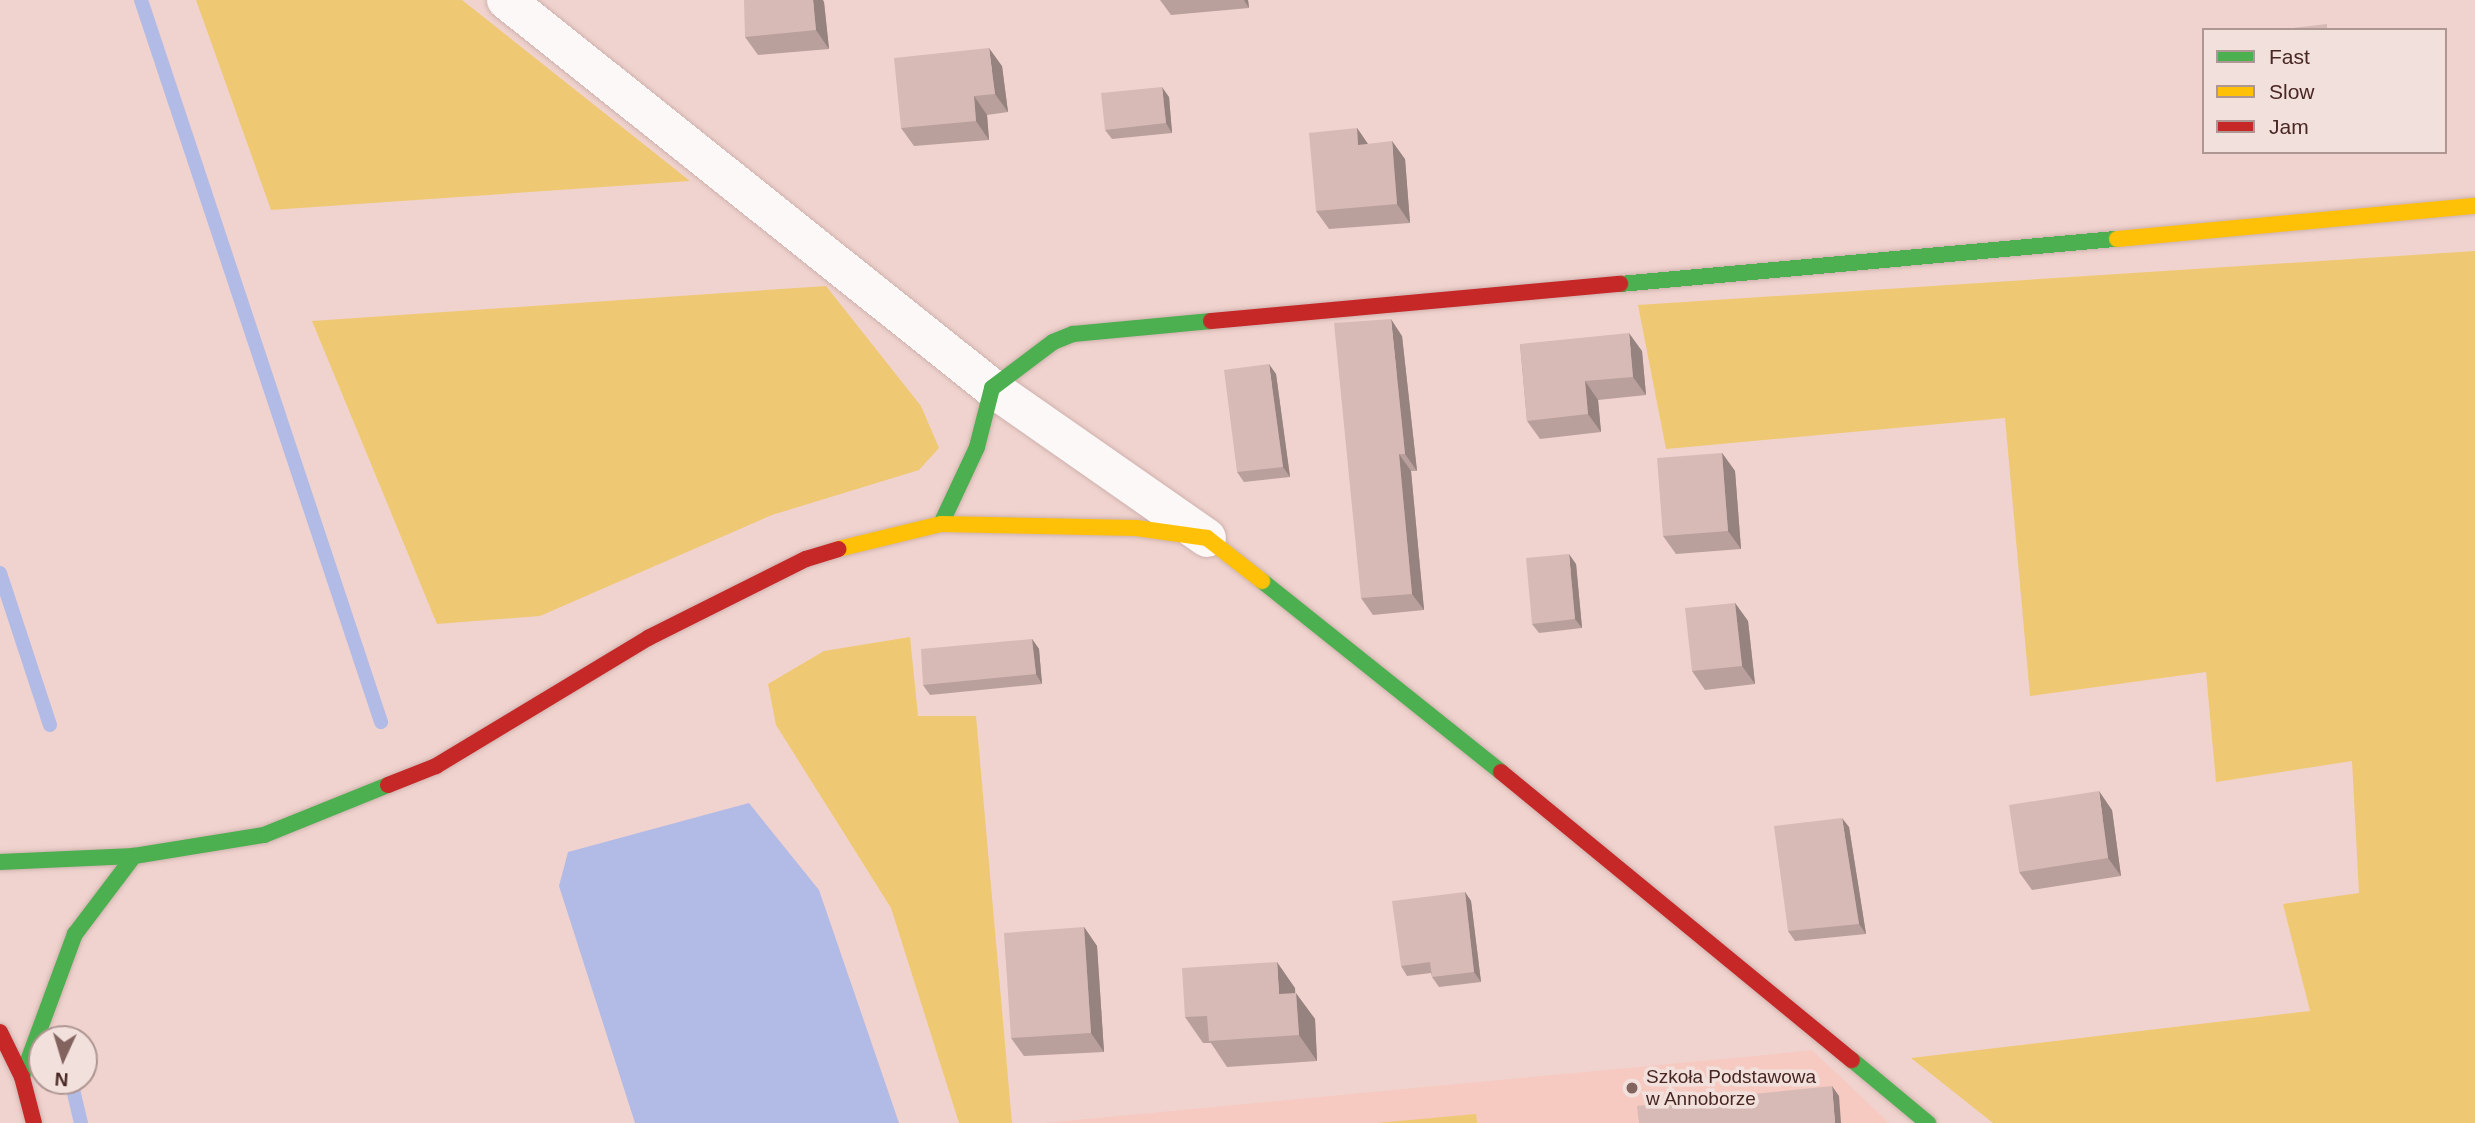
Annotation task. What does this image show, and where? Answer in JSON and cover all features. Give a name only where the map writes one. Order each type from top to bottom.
[{"type":"main road","points":[[941,524],[977,447],[992,388],[1053,342],[1073,334],[1142,324],[2475,206]]},
{"type":"main road","points":[[0,862],[134,856],[264,835],[436,766],[648,638],[741,589],[806,559],[941,524],[1057,523],[1207,538],[1363,659],[1928,1123]]},
{"type":"main road","points":[[22,1077],[75,934],[134,856]]},
{"type":"main road","points":[[0,1032],[22,1077],[34,1123]]},
{"type":"street","points":[[506,0],[992,388],[1207,538]]},
{"type":"shaded area","points":[[196,0],[462,0],[690,181],[271,210]]},
{"type":"shaded area","points":[[2475,251],[2475,1123],[1993,1123],[1911,1058],[2310,1011],[2283,904],[2359,893],[2352,761],[2216,782],[2206,672],[2030,696],[2005,418],[1666,449],[1638,305]]},
{"type":"shaded area","points":[[826,286],[921,406],[939,448],[919,470],[772,515],[540,616],[437,624],[312,321]]},
{"type":"shaded area","points":[[910,637],[918,716],[976,716],[1012,1123],[959,1123],[891,908],[776,725],[768,684],[824,651]]},
{"type":"shaded area","name":"Szkoła Podstawowa w Annoborze","points":[[1812,1050],[1889,1123],[1045,1123],[1776,1054]]},
{"type":"shaded area","points":[[1476,1114],[1477,1123],[1377,1123]]},
{"type":"water","points":[[749,803],[819,890],[899,1123],[635,1123],[559,886],[568,852]]},
{"type":"building","points":[[744,0],[813,0],[816,30],[745,37]]},
{"type":"building","points":[[2327,24],[2327,28],[2292,28]]},
{"type":"building","points":[[989,48],[995,94],[974,96],[976,121],[901,128],[894,58]]},
{"type":"building","points":[[1162,87],[1166,123],[1105,130],[1101,93]]},
{"type":"building","points":[[1357,128],[1358,145],[1392,141],[1397,204],[1316,211],[1309,133]]},
{"type":"building","points":[[1391,319],[1405,454],[1399,454],[1412,594],[1361,598],[1334,323]]},
{"type":"building","points":[[1629,333],[1633,377],[1585,381],[1588,414],[1527,421],[1520,344]]},
{"type":"building","points":[[1269,364],[1283,467],[1237,472],[1224,370]]},
{"type":"building","points":[[1722,453],[1728,531],[1663,536],[1657,458]]},
{"type":"building","points":[[1569,554],[1575,619],[1532,624],[1526,558]]},
{"type":"building","points":[[1735,603],[1742,666],[1692,671],[1685,608]]},
{"type":"building","points":[[1032,639],[1036,674],[923,685],[921,649]]},
{"type":"building","points":[[2099,791],[2108,858],[2019,872],[2009,805]]},
{"type":"building","points":[[1842,818],[1859,924],[1788,931],[1774,826]]},
{"type":"building","points":[[1465,892],[1474,972],[1432,977],[1430,962],[1401,966],[1392,901]]},
{"type":"building","points":[[1084,927],[1091,1033],[1011,1038],[1004,933]]},
{"type":"building","points":[[1277,962],[1279,994],[1296,993],[1299,1035],[1209,1041],[1207,1016],[1185,1017],[1182,968]]},
{"type":"building","points":[[1832,1086],[1835,1123],[1639,1123],[1637,1106]]},
{"type":"waterway","points":[[141,0],[381,722]]},
{"type":"waterway","points":[[0,573],[50,725]]},
{"type":"waterway","points":[[74,1095],[81,1123]]},
{"type":"traffic: fast","points":[[1620,284],[2117,239]]},
{"type":"traffic: fast","points":[[941,524],[977,447],[992,388],[1053,342],[1073,334],[1211,321]]},
{"type":"traffic: fast","points":[[1262,581],[1501,772]]},
{"type":"traffic: fast","points":[[0,862],[134,856],[264,835],[388,785]]},
{"type":"traffic: fast","points":[[22,1077],[75,934],[134,856]]},
{"type":"traffic: fast","points":[[1852,1060],[1928,1123]]},
{"type":"traffic: slow","points":[[2117,239],[2475,206]]},
{"type":"traffic: slow","points":[[838,549],[941,524],[1136,528],[1207,538],[1262,581]]},
{"type":"traffic: jam","points":[[1211,321],[1620,284]]},
{"type":"traffic: jam","points":[[388,785],[436,766],[648,638],[806,559],[838,549]]},
{"type":"traffic: jam","points":[[1501,772],[1852,1060]]},
{"type":"traffic: jam","points":[[0,1032],[22,1077],[34,1123]]},
{"type":"place","name":"Szkoła Podstawowa w Annoborze","points":[[1632,1088]]}]
